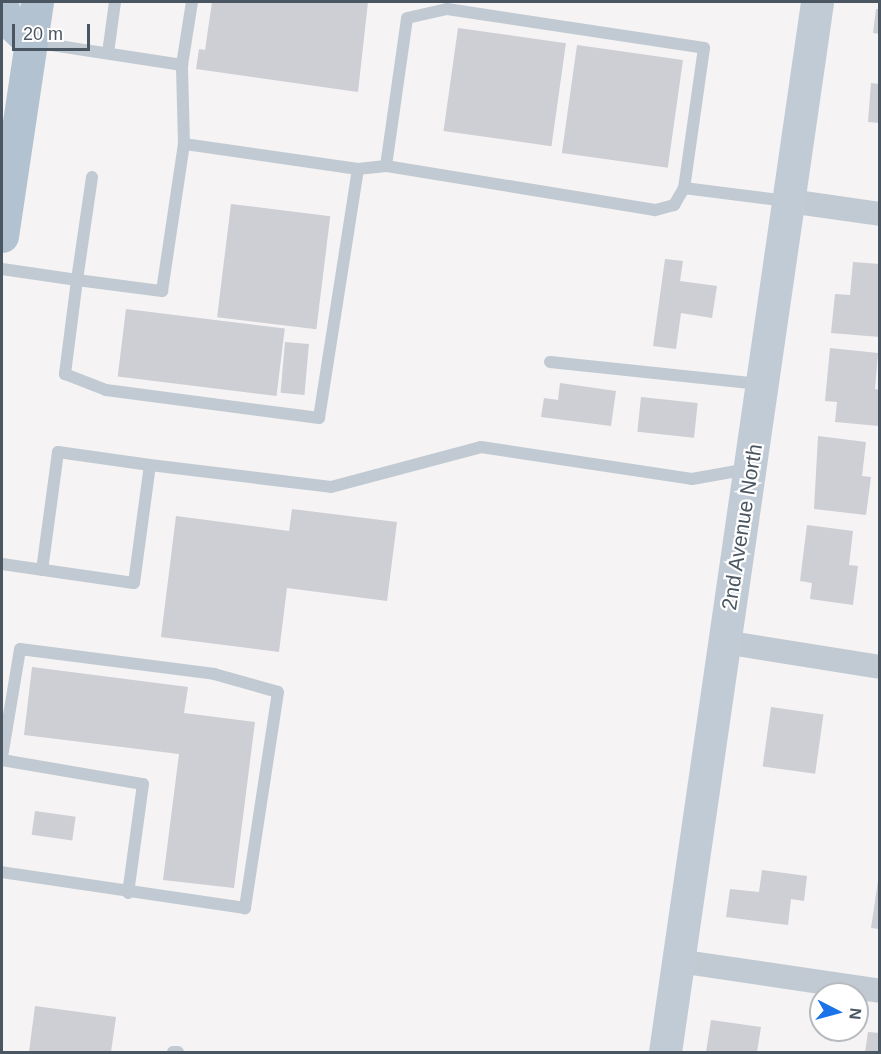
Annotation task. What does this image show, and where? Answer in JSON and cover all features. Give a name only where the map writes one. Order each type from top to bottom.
[{"type":"main road","points":[[2,236],[37,2]]},
{"type":"main road","points":[[2,4],[5,18],[31,42]]},
{"type":"street","name":"2nd Avenue North","points":[[665,1053],[724,642],[752,468],[817,2]]},
{"type":"street","points":[[789,201],[879,214]]},
{"type":"street","points":[[724,642],[879,667]]},
{"type":"street","points":[[678,961],[879,991]]},
{"type":"lane","points":[[108,53],[115,2]]},
{"type":"lane","points":[[2,269],[162,291],[184,144],[182,65],[192,2]]},
{"type":"lane","points":[[184,144],[358,169],[386,166],[655,210],[674,204],[684,188],[704,48],[447,9],[407,18],[386,166]]},
{"type":"lane","points":[[31,42],[182,65]]},
{"type":"lane","points":[[92,177],[65,374],[106,390],[319,418],[358,169]]},
{"type":"lane","points":[[684,188],[789,201]]},
{"type":"lane","points":[[550,362],[764,385]]},
{"type":"lane","points":[[42,570],[58,452],[331,487],[481,447],[692,479],[752,468]]},
{"type":"lane","points":[[2,564],[134,583],[150,465]]},
{"type":"lane","points":[[2,872],[128,893],[245,908],[278,692],[214,674],[20,649],[2,759],[143,784],[128,893]]},
{"type":"building","points":[[212,2],[368,2],[358,92],[196,69],[199,49],[205,50]]},
{"type":"building","points":[[876,9],[880,9],[880,34],[873,33]]},
{"type":"building","points":[[458,28],[566,43],[551,146],[444,131]]},
{"type":"building","points":[[577,45],[683,60],[668,168],[562,153]]},
{"type":"building","points":[[871,83],[880,84],[880,123],[868,122]]},
{"type":"building","points":[[231,204],[330,216],[316,329],[217,317]]},
{"type":"building","points":[[665,259],[683,261],[680,281],[717,286],[712,318],[681,313],[676,349],[653,346]]},
{"type":"building","points":[[853,262],[880,264],[880,337],[831,333],[835,294],[850,295]]},
{"type":"building","points":[[126,309],[285,328],[277,396],[118,376]]},
{"type":"building","points":[[285,342],[309,344],[304,395],[281,393]]},
{"type":"building","points":[[830,348],[878,353],[875,389],[880,390],[879,426],[835,422],[837,402],[825,401]]},
{"type":"building","points":[[560,383],[616,391],[611,426],[541,417],[544,398],[558,400]]},
{"type":"building","points":[[641,397],[698,403],[694,438],[637,432]]},
{"type":"building","points":[[818,436],[866,442],[862,476],[871,477],[866,515],[814,509]]},
{"type":"building","points":[[292,509],[397,522],[387,601],[287,588],[279,652],[161,637],[176,516],[289,531]]},
{"type":"building","points":[[807,525],[853,531],[849,565],[858,566],[853,605],[810,599],[812,583],[800,581]]},
{"type":"building","points":[[32,667],[188,687],[184,713],[255,722],[234,888],[163,880],[179,754],[24,735]]},
{"type":"building","points":[[771,707],[823,714],[815,774],[763,766]]},
{"type":"building","points":[[35,811],[76,817],[72,840],[32,835]]},
{"type":"building","points":[[762,870],[807,876],[804,901],[791,899],[788,925],[726,917],[730,889],[759,892]]},
{"type":"building","points":[[878,881],[880,881],[880,929],[871,928]]},
{"type":"building","points":[[35,1006],[116,1017],[111,1052],[29,1052]]},
{"type":"building","points":[[711,1020],[761,1027],[757,1052],[706,1052]]},
{"type":"building","points":[[869,1032],[880,1033],[880,1052],[865,1052],[866,1042],[869,1042]]}]
